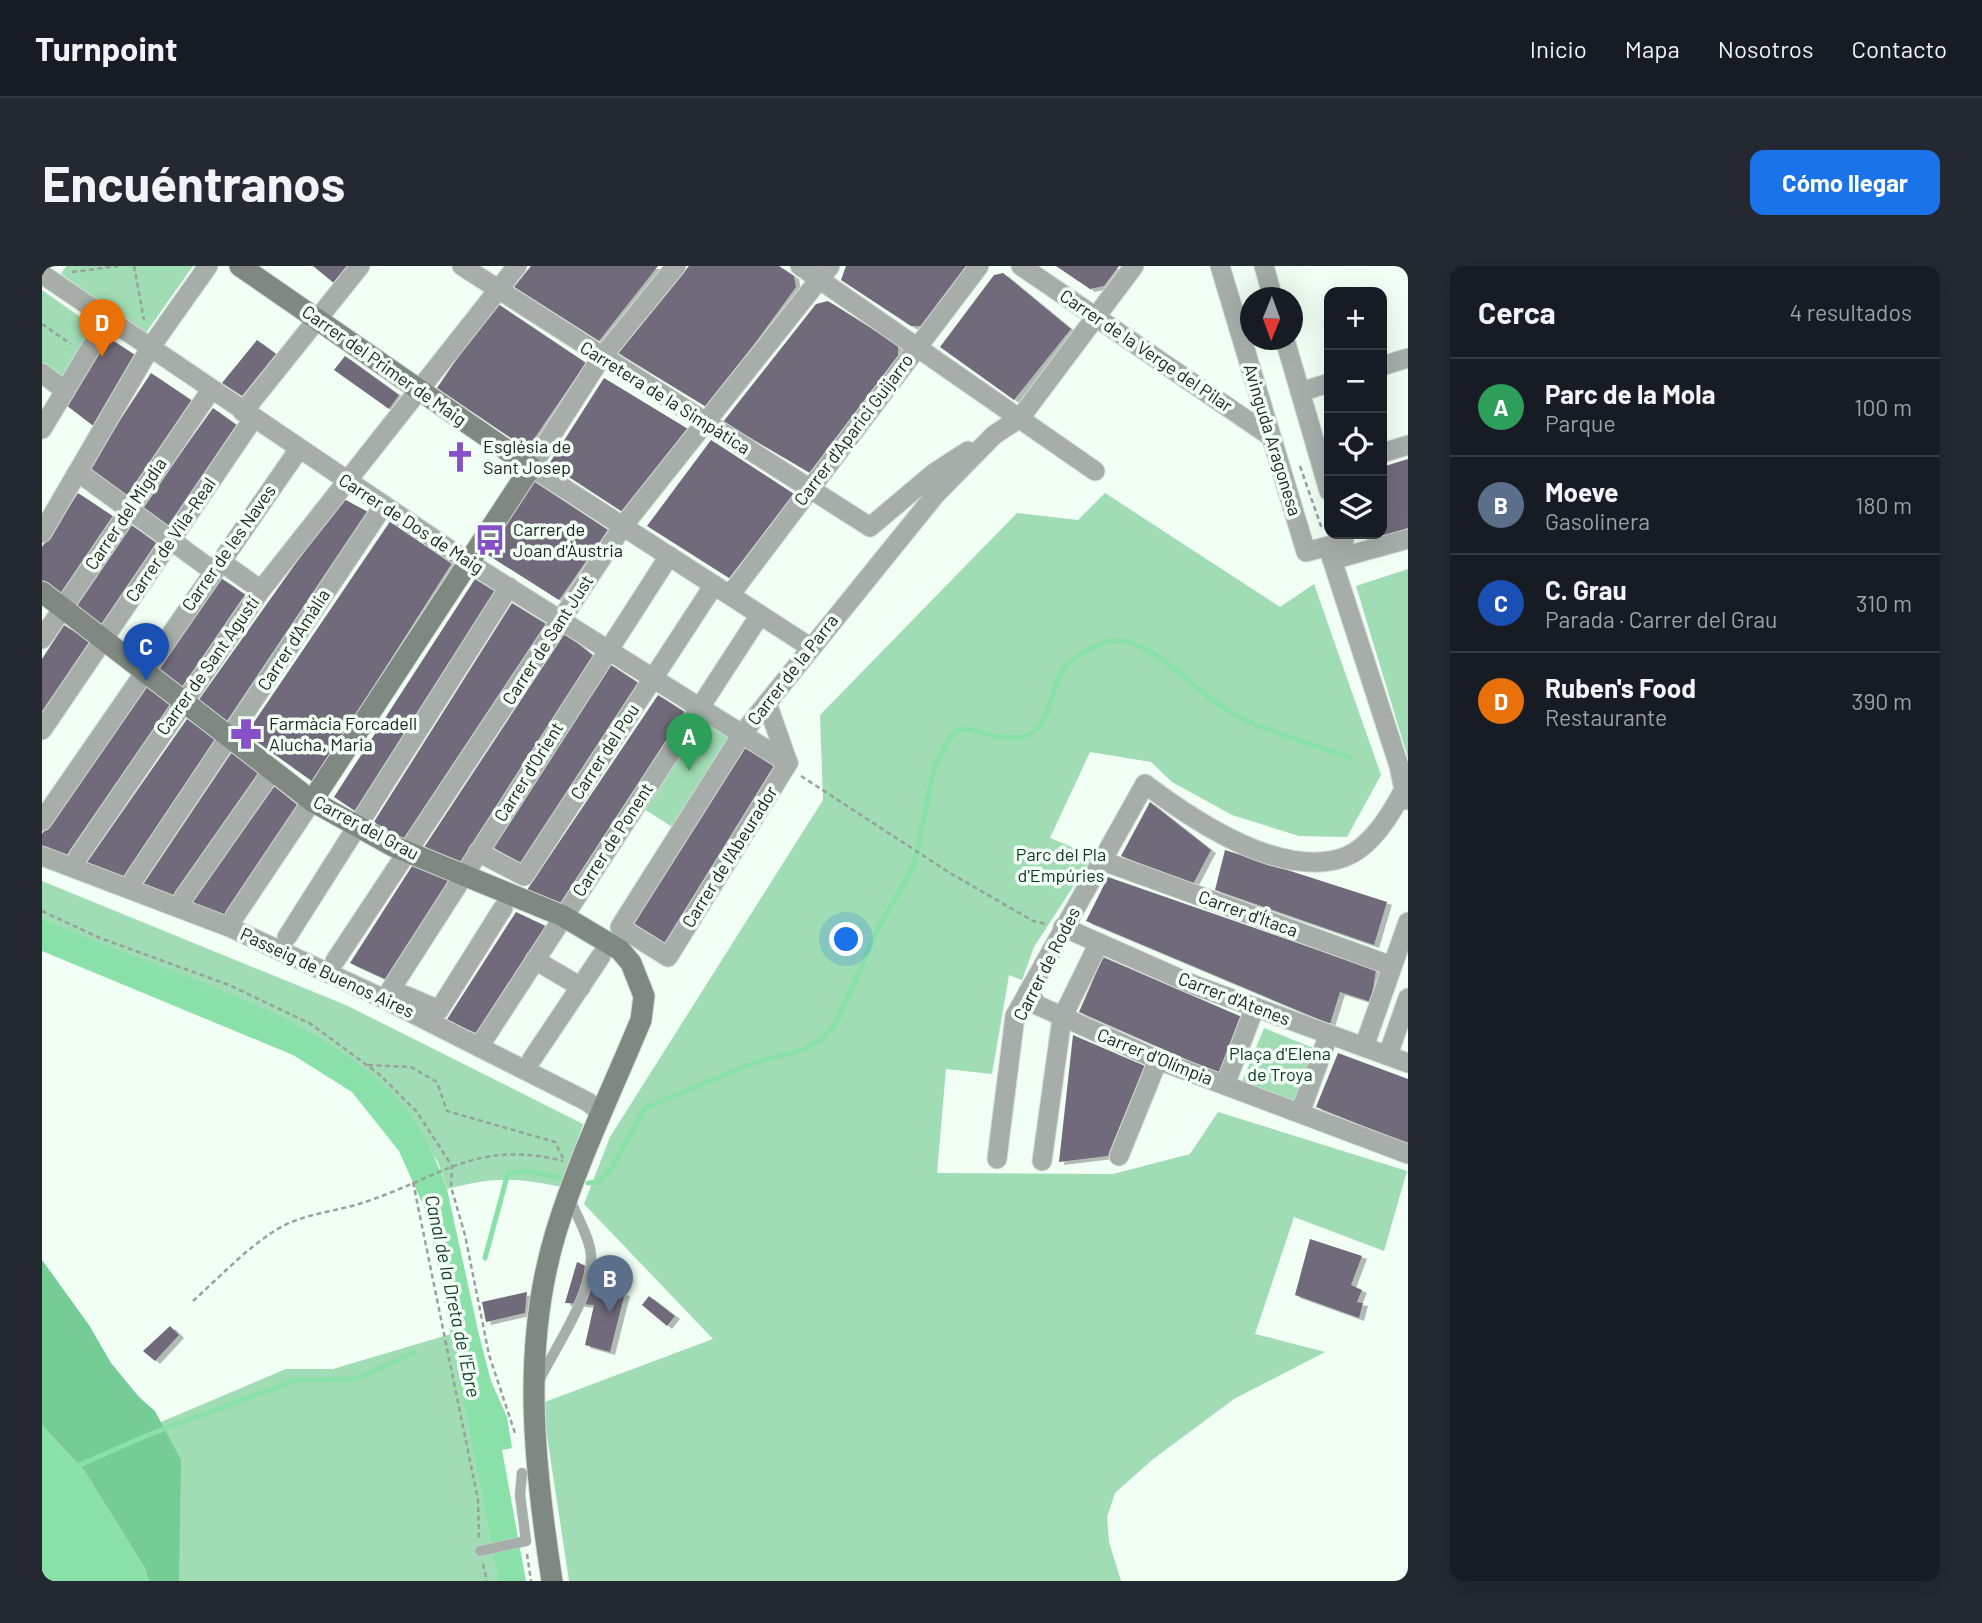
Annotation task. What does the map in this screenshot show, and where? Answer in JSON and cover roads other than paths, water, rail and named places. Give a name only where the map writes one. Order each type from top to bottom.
[{"type":"street","points":[[42,533],[150,348],[208,266]]},
{"type":"street","name":"Carrer del Primer de Maig","points":[[240,266],[531,467],[810,647]]},
{"type":"street","name":"Carrer de Vila-Real","points":[[42,730],[170,539],[248,416],[317,319],[360,266]]},
{"type":"street","name":"Carretera de la Simpàtica","points":[[462,266],[601,358],[870,527]]},
{"type":"street","name":"Carrer de Sant Agustí","points":[[78,857],[261,590],[345,480],[517,266]]},
{"type":"street","points":[[235,916],[601,358],[676,266]]},
{"type":"street","points":[[800,266],[825,273],[917,346],[1095,471]]},
{"type":"street","name":"Carrer d'Aparici Guijarro","points":[[722,590],[808,488],[979,266]]},
{"type":"street","name":"Carrer de la Verge del Pilar","points":[[1021,266],[1270,436]]},
{"type":"street","points":[[1020,418],[1134,266]]},
{"type":"street","name":"Avinguda Aragonesa","points":[[1220,266],[1306,552],[1334,547]]},
{"type":"street","points":[[1264,266],[1270,287]]},
{"type":"street","name":"Carrer de Dos de Maig","points":[[47,272],[108,319],[248,416],[468,562],[788,763]]},
{"type":"street","name":"Carrer de Sant Just","points":[[335,961],[623,526],[825,273]]},
{"type":"street","points":[[42,429],[108,319]]},
{"type":"street","points":[[1288,350],[1324,464]]},
{"type":"street","points":[[1387,364],[1408,358]]},
{"type":"street","points":[[42,373],[65,391]]},
{"type":"street","points":[[1300,392],[1324,385]]},
{"type":"street","name":"Carrer del Migdia","points":[[42,639],[211,390]]},
{"type":"street","name":"Carrer de la Parra","points":[[870,527],[934,473],[1020,418]]},
{"type":"street","name":"Carrer de la Parra","points":[[620,928],[742,734],[936,494],[994,435]]},
{"type":"street","points":[[1387,451],[1408,445]]},
{"type":"street","name":"Carrer de les Naves","points":[[42,821],[299,449]]},
{"type":"street","points":[[78,472],[170,539],[261,590]]},
{"type":"street","name":"Carrer d'Amàlia","points":[[134,880],[384,505]]},
{"type":"street","points":[[1408,539],[1334,547],[1399,766],[1408,810]]},
{"type":"street","name":"Carrer d'Orient","points":[[390,995],[463,875],[669,556]]},
{"type":"street","points":[[287,937],[509,587]]},
{"type":"street","name":"Carrer del Pou","points":[[478,852],[524,876],[653,679],[722,590]]},
{"type":"street","name":"Carrer del Grau","points":[[42,592],[144,671],[185,699],[312,802],[408,852],[563,916],[609,942],[631,963],[643,996],[641,1020],[602,1113]]},
{"type":"street","name":"Carrer de Ponent","points":[[479,1047],[760,615]]},
{"type":"street","points":[[767,703],[788,763]]},
{"type":"street","name":"Carrer de l'Abeurador","points":[[620,928],[668,957],[788,763]]},
{"type":"street","points":[[184,897],[273,770]]},
{"type":"street","name":"Carrer de Rodes","points":[[997,1159],[1015,1016],[1145,784],[1213,832],[1289,860],[1319,863],[1347,856],[1373,835],[1404,789]]},
{"type":"street","name":"Passeig de Buenos Aires","points":[[42,856],[229,927],[390,995],[479,1047],[588,1102],[602,1113]]},
{"type":"street","name":"Carrer d'Ítaca","points":[[1103,861],[1392,967]]},
{"type":"street","points":[[390,995],[404,995],[439,1010],[503,908]]},
{"type":"street","points":[[1364,1047],[1408,922]]},
{"type":"street","name":"Carrer d'Atenes","points":[[1063,927],[1194,985],[1408,1062]]},
{"type":"street","points":[[1042,1161],[1062,1018],[1099,943]]},
{"type":"street","points":[[532,1059],[601,956]]},
{"type":"street","points":[[535,960],[580,987]]},
{"type":"street","name":"Carrer d'Olímpia","points":[[1028,992],[1037,1005],[1158,1060],[1408,1154]]},
{"type":"street","points":[[1388,1055],[1408,998]]},
{"type":"street","points":[[1225,1085],[1255,1007]]},
{"type":"street","points":[[1300,1114],[1329,1034]]},
{"type":"street","points":[[1119,1156],[1158,1060]]},
{"type":"street","points":[[552,1581],[536,1472],[532,1395],[547,1267],[569,1196],[573,1163],[602,1113]]},
{"type":"lane","points":[[532,1395],[575,1314],[589,1276],[592,1253],[569,1196]]},
{"type":"lane","points":[[480,1551],[526,1541],[520,1495],[522,1473]]},
{"type":"water","name":"Canal de la Dreta de l'Ebre","points":[[42,919],[265,1009],[347,1056],[384,1085],[405,1107],[429,1147],[447,1189],[491,1381],[507,1417],[512,1448],[502,1450],[526,1581],[498,1581],[428,1216],[399,1151],[352,1092],[293,1055],[42,951]]},
{"type":"water","points":[[42,1425],[85,1472],[144,1567],[149,1581],[42,1581]]},
{"type":"waterway","points":[[588,1183],[598,1182],[611,1169],[645,1108],[753,1063],[803,1050],[822,1039],[836,1023],[878,929],[914,865],[934,768],[952,734],[959,729],[1014,738],[1032,733],[1040,726],[1045,716],[1062,672],[1068,664],[1088,650],[1110,641],[1136,644],[1163,660],[1209,697],[1242,718],[1350,758]]},
{"type":"waterway","points":[[485,1258],[508,1173],[527,1171],[567,1179]]},
{"type":"waterway","points":[[75,1467],[148,1435],[296,1380],[355,1379],[414,1353]]},
{"type":"place","name":"Ruben's Food","points":[[102,357]]},
{"type":"place","name":"Església de Sant Josep","points":[[460,457]]},
{"type":"place","name":"Carrer de Joan d'Àustria","points":[[490,540]]},
{"type":"place","name":"C. Grau","points":[[146,681]]},
{"type":"place","name":"Farmàcia Forcadell Alucha, Maria","points":[[246,734]]},
{"type":"place","name":"Parc de la Mola","points":[[689,771]]},
{"type":"place","name":"Moeve","points":[[610,1313]]},
{"type":"park label","name":"Parc del Pla d'Empúries","points":[[1061,865]]},
{"type":"park label","name":"Plaça d'Elena de Troya","points":[[1280,1064]]}]
